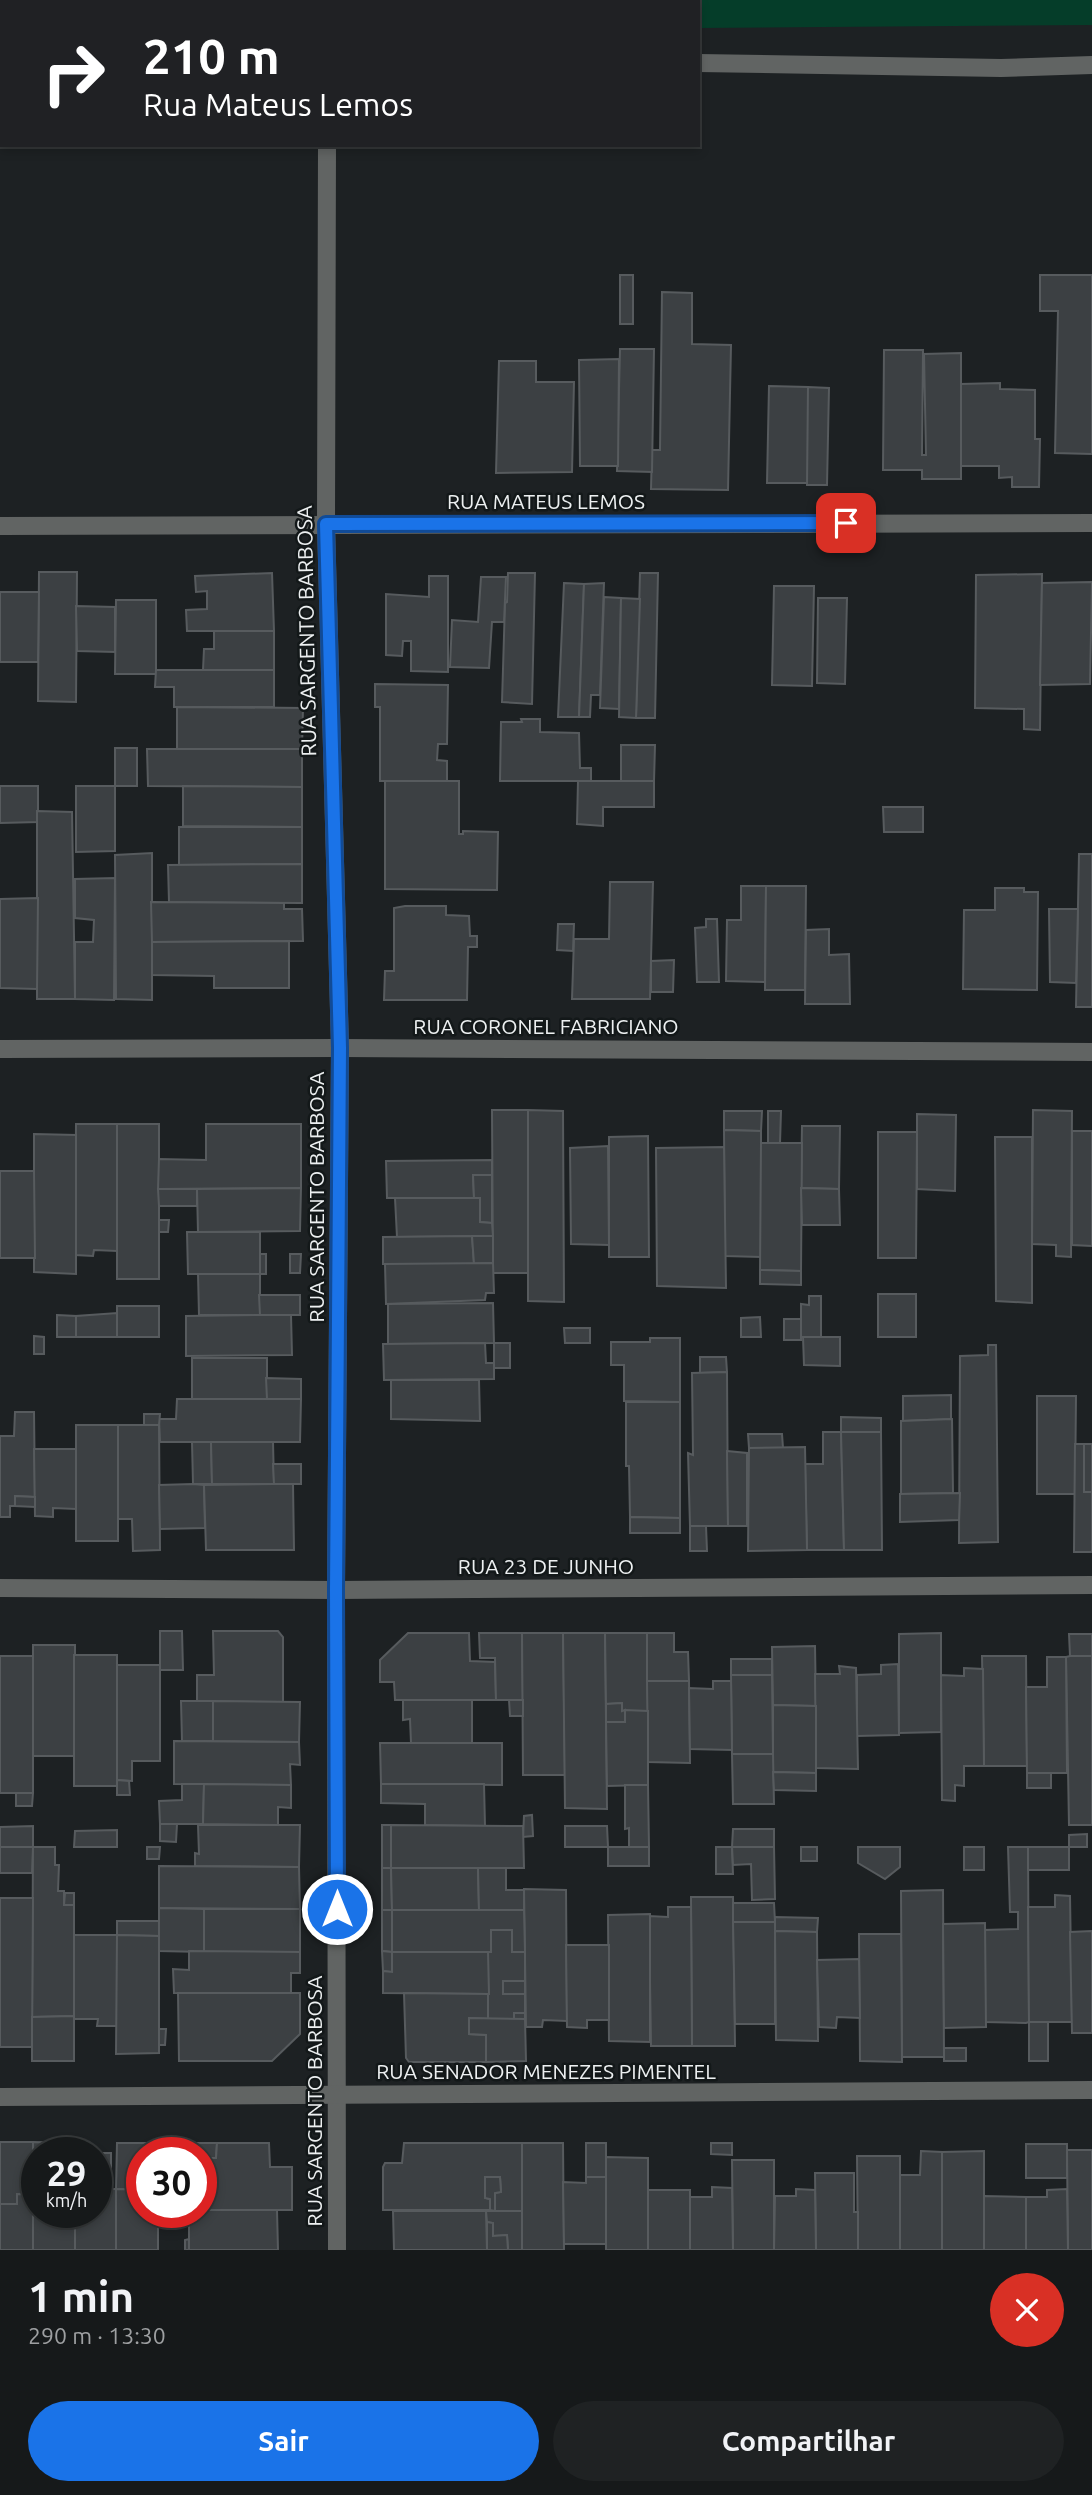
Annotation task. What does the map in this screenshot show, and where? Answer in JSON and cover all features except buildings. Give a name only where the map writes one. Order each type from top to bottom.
[{"type":"street","points":[[700,63],[1000,68],[1092,65]]},
{"type":"street","name":"RUA SARGENTO BARBOSA","points":[[327,147],[326,524],[340,1048],[336,1590],[337,2250]]},
{"type":"street","name":"RUA MATEUS LEMOS","points":[[0,526],[1092,523]]},
{"type":"street","name":"RUA CORONEL FABRICIANO","points":[[0,1049],[1092,1052]]},
{"type":"street","name":"RUA 23 DE JUNHO","points":[[0,1588],[336,1590],[1092,1585]]},
{"type":"street","name":"RUA SENADOR MENEZES PIMENTEL","points":[[0,2097],[1092,2090]]},
{"type":"green space","points":[[700,0],[1092,0],[1092,25],[700,28]]},
{"type":"route","points":[[337,1909],[336,1590],[340,1048],[326,524],[846,523]]}]
